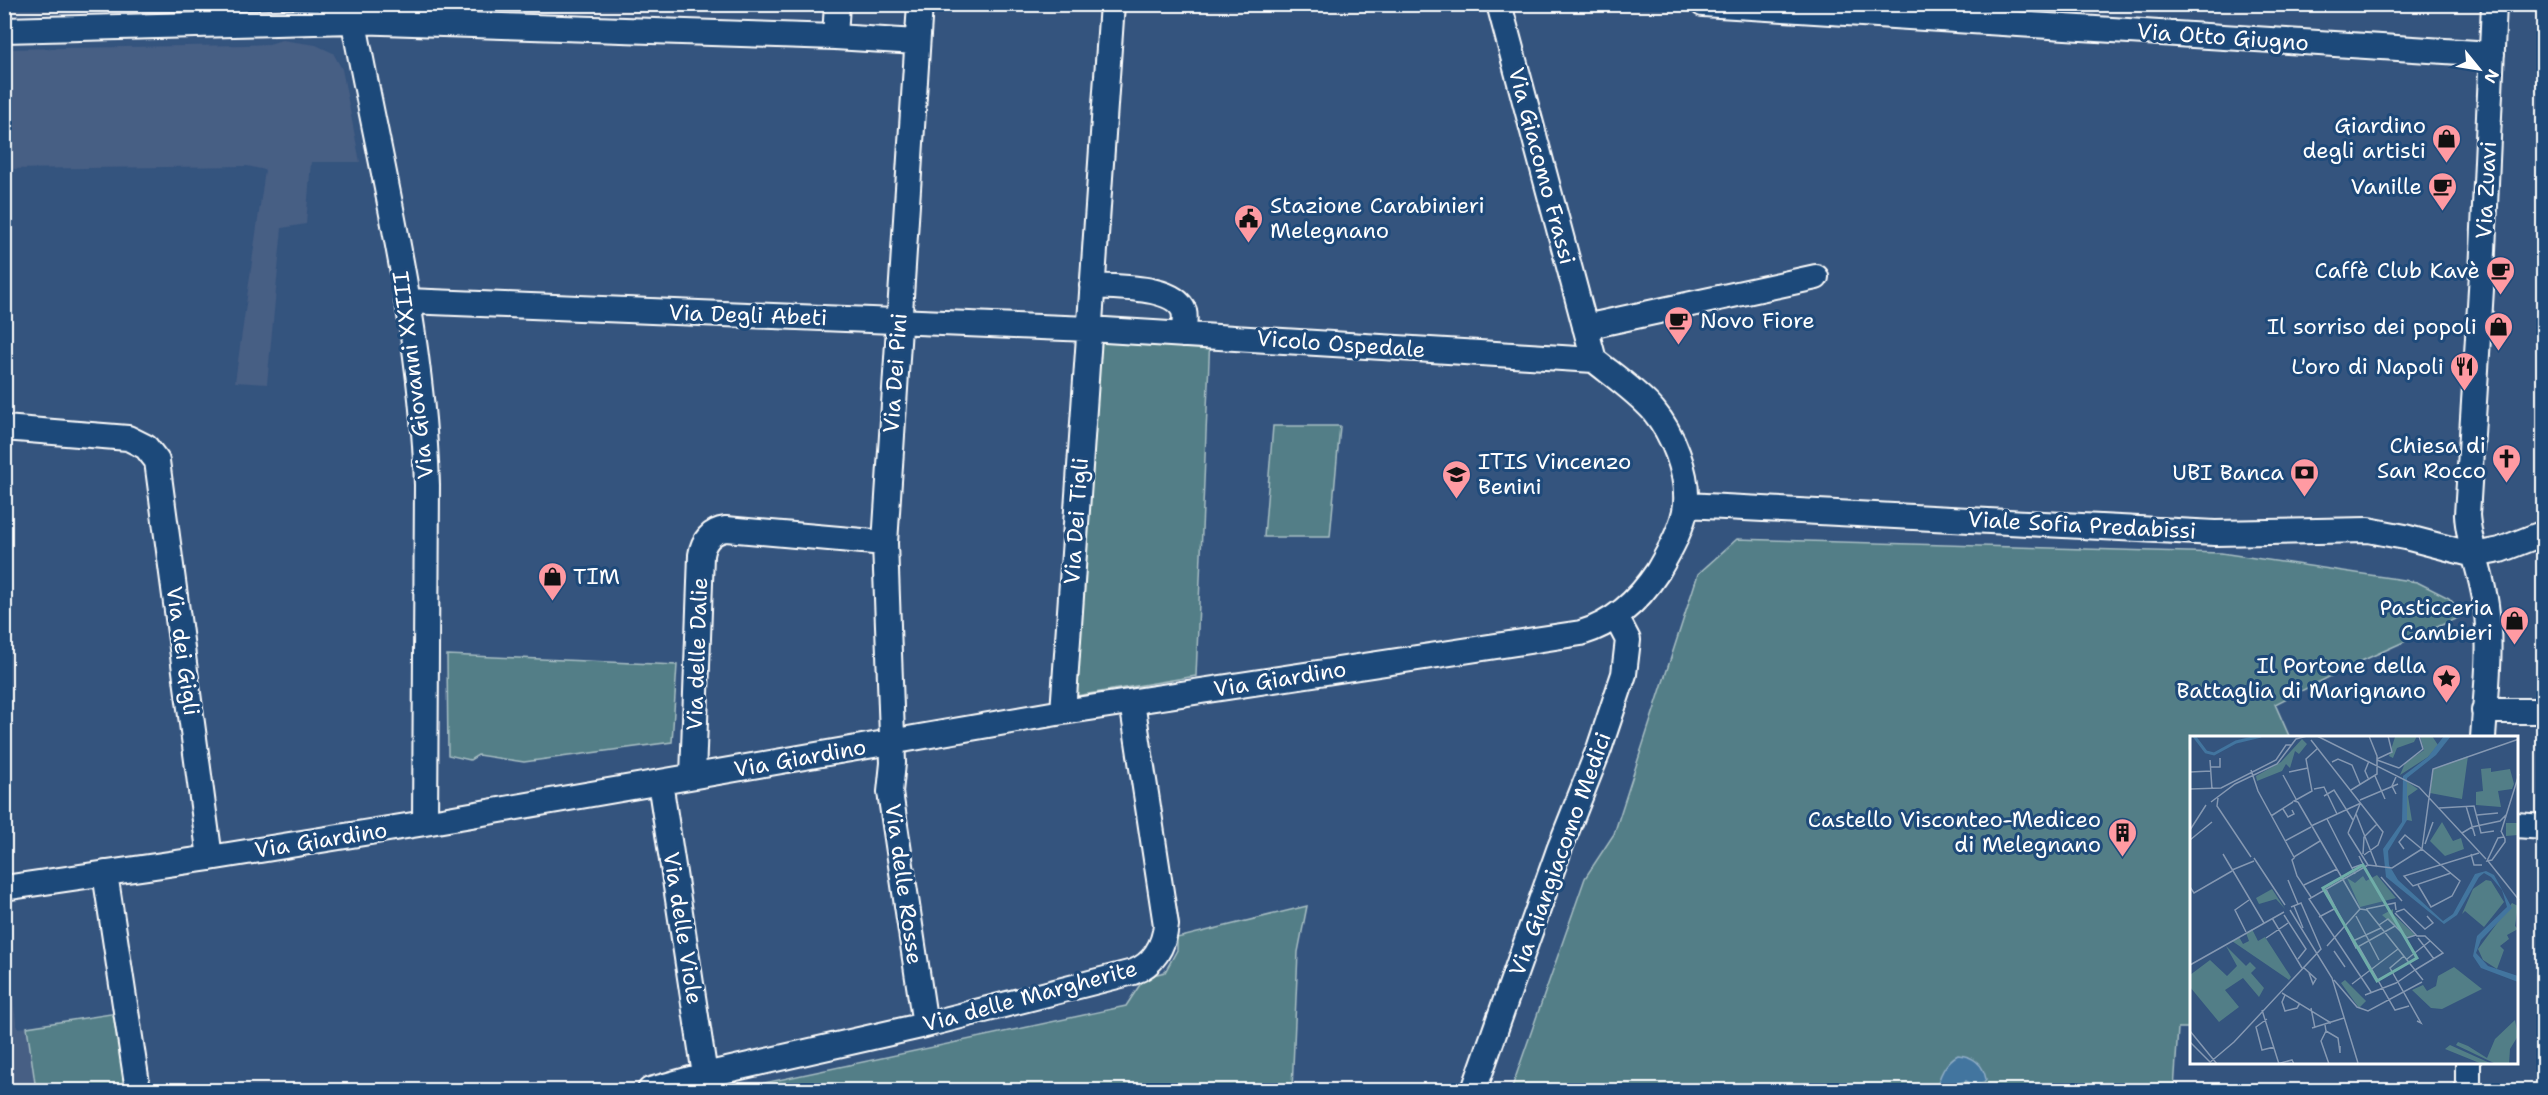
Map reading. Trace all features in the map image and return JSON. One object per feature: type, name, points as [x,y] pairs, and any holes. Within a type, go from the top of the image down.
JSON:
[{"type":"street","points":[[835,37],[837,4]]},
{"type":"street","name":"Via Dei Pini","points":[[891,743],[885,543],[920,4]]},
{"type":"street","points":[[1112,4],[1092,286],[1160,293],[1171,297],[1178,302],[1185,314],[1183,335]]},
{"type":"street","name":"Via Giacomo Frassi","points":[[1499,4],[1594,360]]},
{"type":"street","name":"Via Otto Giugno","points":[[1703,4],[1987,13],[2492,54]]},
{"type":"street","name":"Via Zuavi","points":[[2483,736],[2490,664],[2490,634],[2482,579],[2468,527],[2468,509],[2482,284],[2494,4]]},
{"type":"street","points":[[4,30],[352,13],[917,42]]},
{"type":"street","name":"Via Giovanni XXIII","points":[[352,13],[407,301],[422,409],[426,470],[425,823]]},
{"type":"street","points":[[1585,327],[1816,277]]},
{"type":"street","name":"Via Dei Tigli","points":[[1063,712],[1092,286]]},
{"type":"street","name":"Via Degli Abeti","points":[[407,301],[1089,329]]},
{"type":"street","name":"Vicolo Ospedale","points":[[1089,329],[1594,360]]},
{"type":"street","points":[[1594,360],[1637,394],[1660,418],[1675,445],[1686,505],[1672,544],[1660,567],[1638,597],[1606,623]]},
{"type":"street","name":"Via dei Gigli","points":[[4,428],[121,437],[146,447],[157,461],[210,858]]},
{"type":"street","name":"Viale Sofia Predabissi","points":[[1686,505],[2215,533],[2368,530],[2474,555]]},
{"type":"street","name":"Via delle Dalie","points":[[693,776],[701,555],[705,541],[711,535],[726,530],[885,543]]},
{"type":"street","points":[[2474,555],[2500,550],[2544,533]]},
{"type":"street","name":"Via Giardino","points":[[4,888],[425,823],[1063,712],[1581,633],[1606,623]]},
{"type":"street","name":"Via Giangiacomo Medici","points":[[1474,1090],[1559,850],[1599,749],[1624,674],[1628,640],[1606,623]]},
{"type":"street","name":"Via delle Margherite","points":[[650,1090],[705,1075],[925,1025],[1133,972],[1146,966],[1159,950],[1166,925],[1132,702]]},
{"type":"street","points":[[2484,711],[2544,711]]},
{"type":"street","name":"Via delle Rosse","points":[[891,743],[890,792],[925,1025]]},
{"type":"street","name":"Via delle Viole","points":[[660,782],[705,1075]]},
{"type":"street","points":[[2518,825],[2544,826]]},
{"type":"street","points":[[105,873],[138,1090]]},
{"type":"street","points":[[2468,1065],[2468,1090]]},
{"type":"shaded area","points":[[282,40],[316,45],[333,53],[342,69],[360,162],[311,162],[306,224],[282,228],[267,384],[235,382],[265,170],[247,166],[5,169],[4,49],[245,45],[269,44]]},
{"type":"shaded area","points":[[4,932],[17,1028],[27,1027],[36,1090],[5,1090]]},
{"type":"shaded area","points":[[1958,1055],[1969,1057],[1977,1062],[1983,1069],[1986,1079],[1984,1082],[1973,1085],[1966,1081],[1956,1084],[1951,1090],[1937,1090],[1943,1070]]},
{"type":"green space","points":[[1089,329],[1210,336],[1196,676],[1064,698]]},
{"type":"green space","points":[[1273,426],[1340,426],[1330,537],[1264,537]]},
{"type":"green space","points":[[1737,539],[2221,553],[2417,582],[2449,598],[2464,615],[2357,663],[2275,704],[2289,736],[2190,736],[2190,1028],[2178,1028],[2174,1090],[1511,1090],[1585,878],[1614,834],[1698,574]]},
{"type":"green space","points":[[447,655],[677,665],[672,742],[524,762],[478,755],[470,760],[448,755]]},
{"type":"green space","points":[[1307,906],[1298,952],[1292,1090],[732,1090],[1126,1006],[1145,977],[1165,972],[1177,950],[1177,938]]},
{"type":"green space","points":[[117,1013],[129,1090],[36,1090],[27,1027]]},
{"type":"place","name":"Giardino degli artisti","points":[[2447,164]]},
{"type":"place","name":"Vanille","points":[[2443,212]]},
{"type":"place","name":"Stazione Carabinieri Melegnano","points":[[1249,244]]},
{"type":"place","name":"Caffè Club Kavè","points":[[2501,296]]},
{"type":"place","name":"Novo Fiore","points":[[1679,346]]},
{"type":"place","name":"Il sorriso dei popoli","points":[[2498,352]]},
{"type":"place","name":"L'oro di Napoli","points":[[2465,392]]},
{"type":"place","name":"Chiesa di San Rocco","points":[[2507,484]]},
{"type":"place","name":"UBI Banca","points":[[2305,498]]},
{"type":"place","name":"ITIS Vincenzo Benini","points":[[1457,500]]},
{"type":"place","name":"TIM","points":[[552,602]]},
{"type":"place","name":"Pasticceria Cambieri","points":[[2514,646]]},
{"type":"place","name":"Il Portone della Battaglia di Marignano","points":[[2447,704]]},
{"type":"place","name":"Castello Visconteo-Mediceo di Melegnano","points":[[2122,858]]}]
